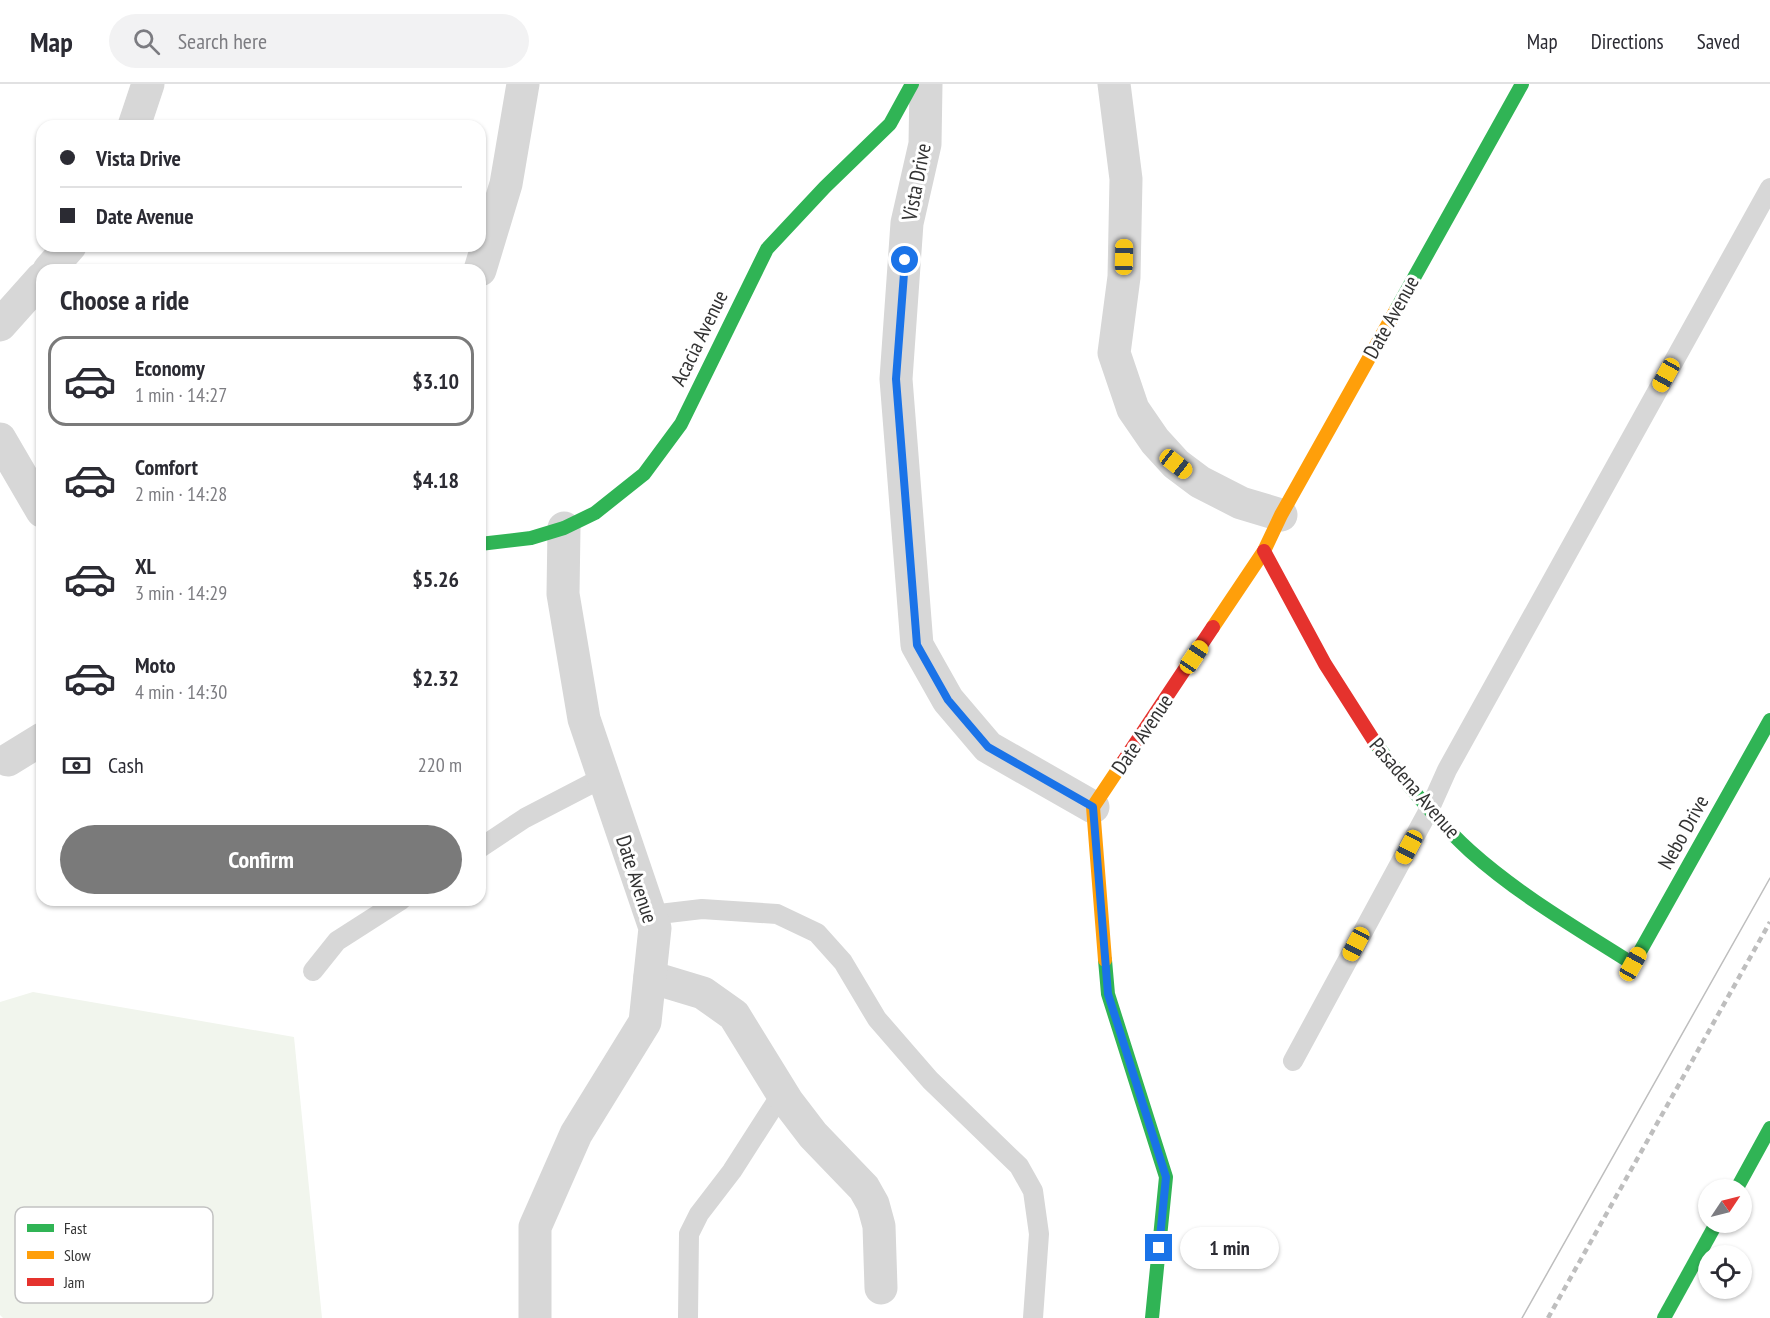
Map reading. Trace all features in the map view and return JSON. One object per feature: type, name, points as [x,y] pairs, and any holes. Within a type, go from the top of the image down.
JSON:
[{"type":"street","points":[[136,120],[148,84]]},
{"type":"street","points":[[486,250],[506,184],[523,84]]},
{"type":"street","name":"Acacia Avenue","points":[[486,543],[531,538],[564,528],[595,513],[644,474],[664,450],[681,424],[720,340],[768,249],[825,187],[890,124],[912,84]]},
{"type":"street","name":"Vista Drive","points":[[926,84],[925,144],[907,223],[896,379],[917,645],[948,700],[988,747],[1093,807]]},
{"type":"street","points":[[1114,84],[1126,179],[1124,277],[1114,353],[1133,409],[1155,441],[1176,464],[1200,482],[1241,502],[1281,515]]},
{"type":"street","name":"Date Avenue","points":[[1093,807],[1264,551],[1281,515],[1522,84]]},
{"type":"street","points":[[54,264],[65,252]]},
{"type":"street","points":[[0,326],[36,285]]},
{"type":"street","points":[[0,439],[36,501]]},
{"type":"street","name":"Date Avenue","points":[[535,1318],[535,1227],[576,1134],[645,1022],[655,928],[584,719],[563,594],[564,528]]},
{"type":"street","name":"Pasadena Avenue","points":[[1264,551],[1304,631],[1371,740],[1453,834],[1531,898],[1633,964]]},
{"type":"street","name":"Nebo Drive","points":[[1633,964],[1770,720]]},
{"type":"street","points":[[8,760],[36,743]]},
{"type":"street","points":[[1093,807],[1108,994],[1166,1177],[1152,1318]]},
{"type":"street","points":[[650,977],[703,993],[734,1015],[782,1093],[813,1135],[864,1188],[873,1204],[879,1226],[881,1288]]},
{"type":"street","points":[[1742,1179],[1770,1128]]},
{"type":"street","points":[[1664,1318],[1711,1233]]},
{"type":"lane","points":[[1293,1061],[1430,808],[1453,760],[1770,188]]},
{"type":"lane","points":[[486,844],[525,818],[604,777]]},
{"type":"lane","points":[[313,972],[337,941],[391,906]]},
{"type":"lane","points":[[651,915],[702,909],[777,914],[817,933],[843,962],[877,1019],[915,1062],[1019,1166],[1033,1191],[1039,1234],[1033,1318]]},
{"type":"lane","points":[[688,1318],[689,1234],[699,1214],[732,1171],[782,1093]]},
{"type":"shaded area","points":[[33,992],[294,1037],[322,1318],[3,1318],[0,1315],[0,1002]]},
{"type":"tram line","points":[[1522,1318],[1770,878]]},
{"type":"railway","points":[[1548,1318],[1770,922]]},
{"type":"traffic: fast","points":[[486,543],[531,538],[564,528],[595,513],[644,474],[681,424],[767,249],[825,187],[890,124],[912,84]]},
{"type":"traffic: fast","points":[[1396,310],[1522,84]]},
{"type":"traffic: fast","points":[[1376,744],[1421,800],[1470,851],[1529,897],[1633,964],[1770,720]]},
{"type":"traffic: fast","points":[[1105,960],[1108,994],[1166,1177],[1152,1318]]},
{"type":"traffic: fast","points":[[1742,1179],[1770,1128]]},
{"type":"traffic: fast","points":[[1664,1318],[1711,1233]]},
{"type":"traffic: slow","points":[[1213,627],[1264,551],[1281,515],[1396,310]]},
{"type":"traffic: slow","points":[[1105,960],[1093,807],[1123,762]]},
{"type":"traffic: jam","points":[[1264,551],[1325,664],[1376,744]]},
{"type":"traffic: jam","points":[[1123,762],[1213,627]]},
{"type":"route","points":[[905,260],[896,379],[917,645],[948,700],[988,747],[1093,807],[1108,994],[1166,1177],[1159,1248]]}]
